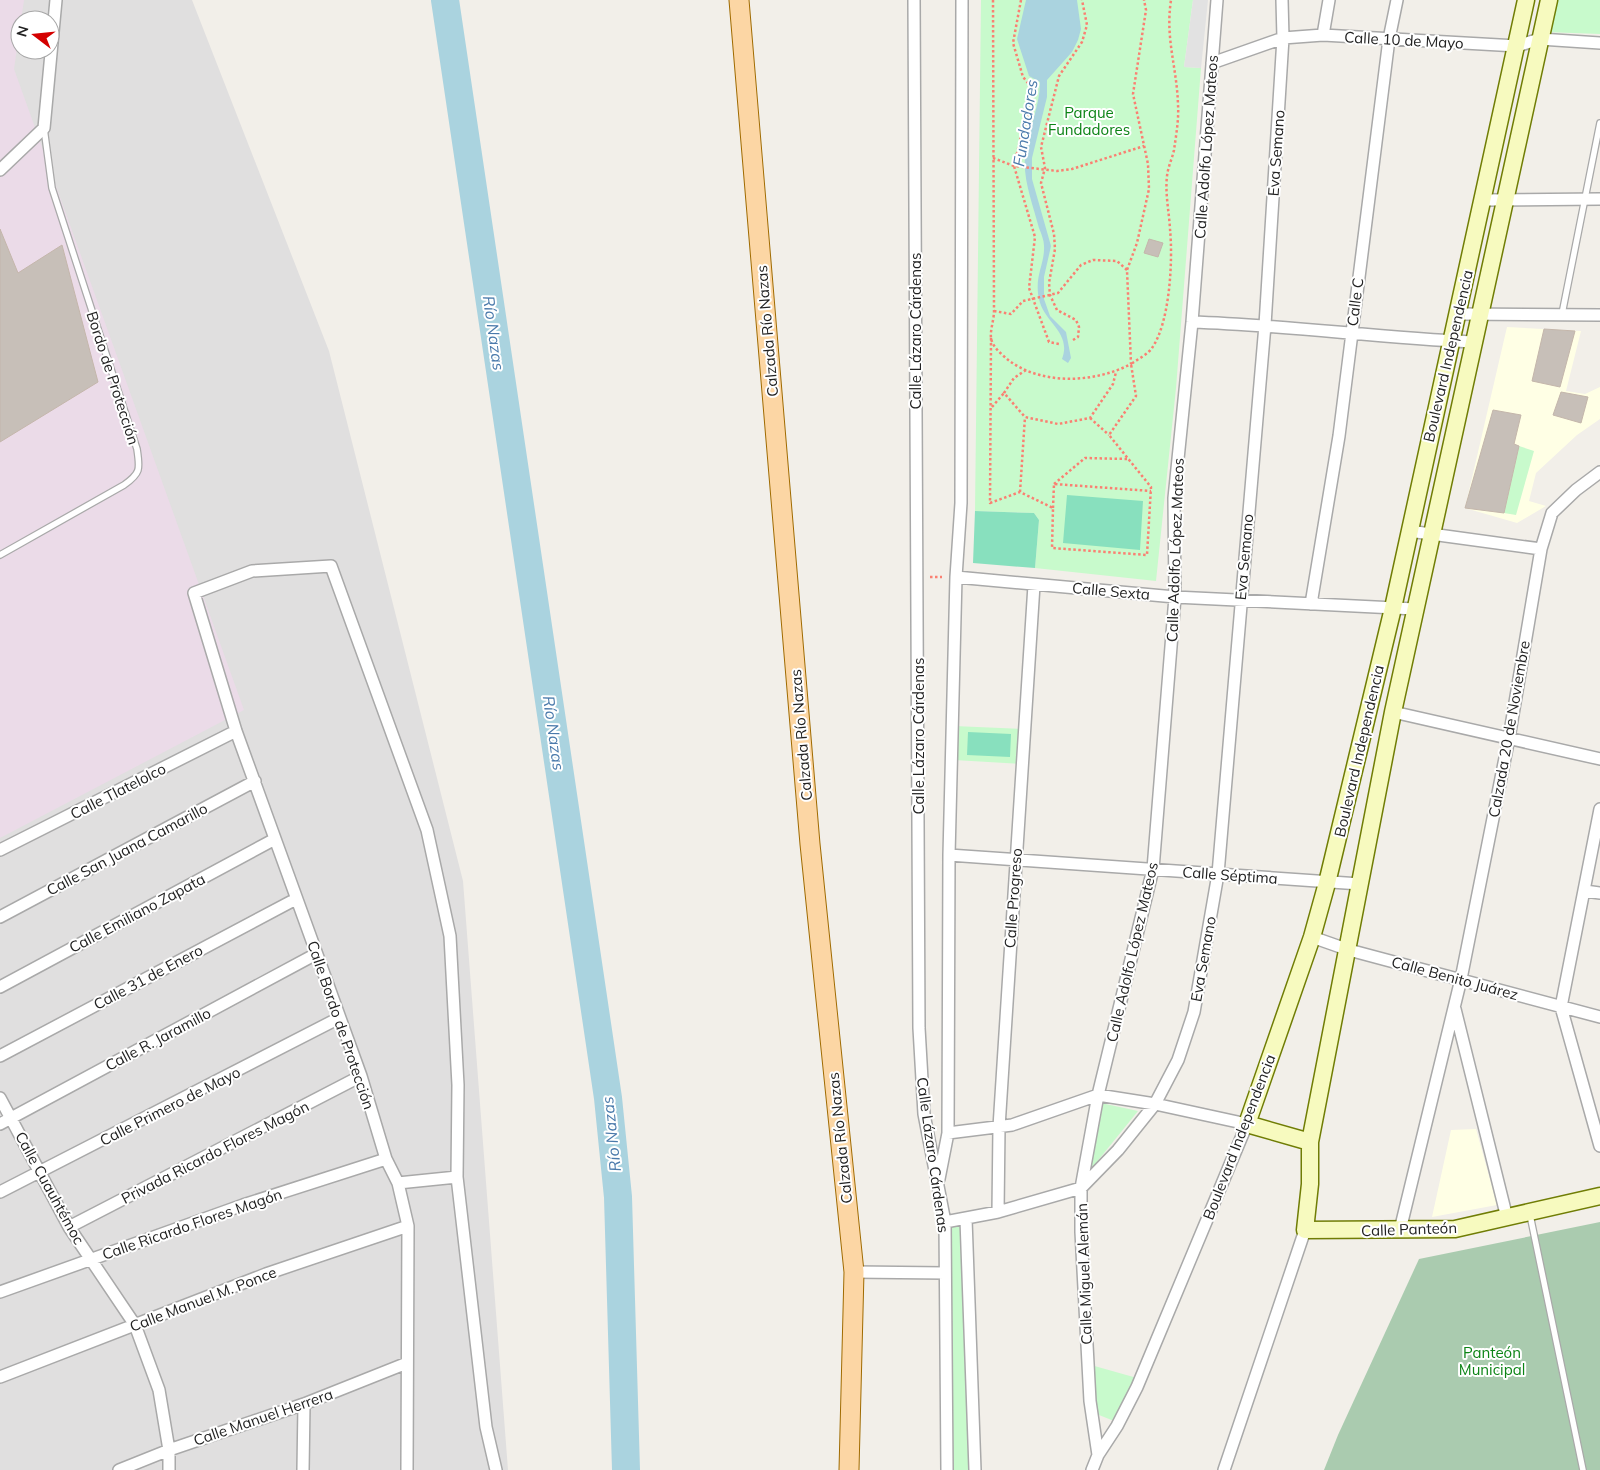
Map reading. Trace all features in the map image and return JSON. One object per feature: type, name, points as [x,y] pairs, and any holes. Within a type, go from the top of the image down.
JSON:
[{"type":"main road","name":"Calzada Río Nazas","points":[[739,0],[810,844],[854,1272],[849,1470]]},
{"type":"street","points":[[0,170],[44,128],[56,0]]},
{"type":"street","name":"Calle Lázaro Cárdenas","points":[[914,0],[920,1028],[924,1114],[945,1222],[947,1470]]},
{"type":"street","points":[[938,1181],[948,1133],[950,855],[956,577],[961,503],[962,0]]},
{"type":"street","name":"Calle Adolfo López Mateos","points":[[1098,1095],[1153,869],[1175,597],[1174,498],[1192,322],[1217,0]]},
{"type":"street","name":"Eva Semano","points":[[1081,1188],[1118,1150],[1155,1104],[1178,1060],[1194,1012],[1218,874],[1265,325],[1283,38],[1282,0]]},
{"type":"street","points":[[1323,35],[1329,0]]},
{"type":"street","name":"Calle C","points":[[1312,604],[1339,436],[1350,334],[1389,39],[1397,0]]},
{"type":"street","name":"Boulevard Independencia","points":[[1092,1470],[1098,1454],[1117,1426],[1137,1387],[1247,1124],[1312,937],[1327,883],[1393,608],[1526,0]]},
{"type":"street","name":"Boulevard Independencia","points":[[1224,1470],[1304,1230],[1310,1184],[1310,1142],[1349,950],[1393,712],[1472,342],[1549,0]]},
{"type":"street","name":"Calle 10 de Mayo","points":[[1212,63],[1283,38],[1323,35],[1517,46],[1540,39],[1600,43]]},
{"type":"street","points":[[1483,200],[1600,199]]},
{"type":"street","points":[[1458,314],[1600,315]]},
{"type":"street","points":[[1192,322],[1265,325],[1350,334],[1472,342]]},
{"type":"street","name":"Calzada 20 de Noviembre","points":[[1400,1230],[1461,979],[1509,738],[1541,549],[1548,522],[1552,513],[1598,478]]},
{"type":"street","points":[[1409,531],[1541,549]]},
{"type":"street","name":"Calle Bordo de Protección","points":[[407,1470],[408,1226],[398,1182],[386,1159],[360,1076],[236,731],[194,593],[252,571],[331,566],[427,830],[450,936],[458,1086],[457,1177]]},
{"type":"street","name":"Calle Sexta","points":[[956,577],[1175,597],[1415,609]]},
{"type":"street","name":"Calle Progreso","points":[[998,1212],[999,1127],[1034,585]]},
{"type":"street","points":[[1393,712],[1600,759]]},
{"type":"street","name":"Calle Tlatelolco","points":[[0,850],[236,731]]},
{"type":"street","name":"Calle San Juana Camarillo","points":[[0,917],[255,781]]},
{"type":"street","points":[[1600,809],[1561,1007],[1600,1146]]},
{"type":"street","name":"Calle Emiliano Zapata","points":[[0,987],[275,839]]},
{"type":"street","name":"Calle Séptima","points":[[950,855],[1360,884]]},
{"type":"street","points":[[1584,891],[1600,893]]},
{"type":"street","name":"Calle 31 de Enero","points":[[0,1056],[296,899]]},
{"type":"street","name":"Calle Benito Juárez","points":[[1312,937],[1349,950],[1600,1017]]},
{"type":"street","name":"Calle R. Jaramillo","points":[[0,1124],[316,954]]},
{"type":"street","name":"Calzada 20 de Noviembre","points":[[1454,1007],[1507,1218]]},
{"type":"street","name":"Calle Primero de Mayo","points":[[0,1192],[339,1018]]},
{"type":"street","name":"Privada Ricardo Flores Magón","points":[[69,1227],[360,1076]]},
{"type":"street","points":[[948,1133],[999,1127],[1034,1119],[1098,1095],[1155,1104],[1247,1124],[1310,1142]]},
{"type":"street","name":"Calle Miguel Alemán","points":[[1098,1095],[1081,1188],[1081,1232],[1090,1401],[1098,1454]]},
{"type":"street","name":"Calle Cuauhtémoc","points":[[0,1098],[69,1227],[135,1325],[159,1390],[169,1450],[169,1470]]},
{"type":"street","name":"Calle Ricardo Flores Magón","points":[[0,1292],[244,1205],[386,1159]]},
{"type":"street","points":[[398,1182],[457,1177],[486,1426],[496,1470]]},
{"type":"street","points":[[945,1222],[998,1212],[1081,1188]]},
{"type":"street","name":"Calle Panteón","points":[[1304,1230],[1455,1229],[1600,1196]]},
{"type":"street","points":[[966,1219],[975,1470]]},
{"type":"street","name":"Calle Manuel M. Ponce","points":[[0,1377],[266,1274],[408,1226]]},
{"type":"street","points":[[854,1272],[945,1273]]},
{"type":"street","name":"Calle Manuel Herrera","points":[[119,1470],[169,1450],[304,1404],[408,1363]]},
{"type":"street","points":[[302,1470],[304,1404]]},
{"type":"lane","points":[[1562,314],[1600,123]]},
{"type":"lane","name":"Bordo de Protección","points":[[0,555],[124,485],[136,477],[139,470],[137,449],[52,188],[44,128]]},
{"type":"lane","points":[[1530,1212],[1583,1470]]},
{"type":"path","points":[[993,0],[994,311],[991,338],[990,504],[1020,492],[1053,508]]},
{"type":"path","points":[[1022,0],[1012,43],[1023,77],[1033,89],[1030,112],[1022,132],[1014,166],[1035,237],[1034,254],[1029,273],[1029,288],[1048,342],[1059,344]]},
{"type":"path","points":[[1073,340],[1078,337],[1080,327],[1076,320],[1057,310],[1048,296],[1055,249],[1054,234],[1041,183],[1045,168],[1041,147],[1059,76],[1082,42],[1087,25],[1082,0]]},
{"type":"path","points":[[1109,434],[1136,396],[1131,364],[1127,270],[1137,243],[1149,188],[1148,164],[1133,94],[1146,10],[1144,0]]},
{"type":"path","points":[[991,338],[999,352],[1016,366],[1052,378],[1088,378],[1116,372],[1131,364],[1151,349],[1160,333],[1166,302],[1170,231],[1166,197],[1167,176],[1174,151],[1178,108],[1177,84],[1169,46],[1168,19],[1171,0]]},
{"type":"path","points":[[993,158],[1014,166],[1045,168],[1056,172],[1072,169],[1144,146]]},
{"type":"path","points":[[994,311],[1011,314],[1023,301],[1058,293],[1081,265],[1092,260],[1117,260],[1127,270]]},
{"type":"path","points":[[991,408],[1014,378],[1027,370]]},
{"type":"path","points":[[1004,393],[1025,417],[1058,424],[1090,418],[1113,384],[1116,372]]},
{"type":"path","points":[[1020,492],[1025,417]]},
{"type":"path","points":[[1090,418],[1109,434],[1151,487],[1147,555],[1052,548],[1054,484],[1085,458],[1128,459]]},
{"type":"path","points":[[1054,484],[1151,491]]},
{"type":"path","points":[[916,576],[956,577]]},
{"type":"shaded area","points":[[0,0],[192,0],[329,351],[463,881],[508,1470],[0,1470]]},
{"type":"shaded area","points":[[0,0],[24,0],[23,10],[10,10],[10,60],[15,60],[14,69],[244,710],[0,838]]},
{"type":"shaded area","points":[[1193,0],[1208,0],[1201,68],[1184,67]]},
{"type":"shaded area","points":[[1507,327],[1581,331],[1566,391],[1585,394],[1600,387],[1600,419],[1577,435],[1536,473],[1529,501],[1546,506],[1517,523],[1465,508]]},
{"type":"shaded area","points":[[1476,1129],[1497,1205],[1432,1217],[1451,1130]]},
{"type":"green space","name":"Parque Fundadores","points":[[981,0],[1193,0],[1184,67],[1201,68],[1176,388],[1156,581],[1035,568],[1039,520],[1034,513],[975,511]]},
{"type":"green space","points":[[1552,0],[1600,0],[1600,34],[1545,32]]},
{"type":"green space","points":[[1519,446],[1534,451],[1516,515],[1504,513]]},
{"type":"green space","points":[[1067,495],[1143,501],[1140,550],[1063,543]]},
{"type":"green space","points":[[975,511],[1034,513],[1039,520],[1035,568],[973,563]]},
{"type":"green space","points":[[954,726],[1022,729],[1021,764],[954,760]]},
{"type":"green space","points":[[968,732],[1011,734],[1010,757],[967,755]]},
{"type":"green space","points":[[1101,1103],[1138,1111],[1087,1174]]},
{"type":"green space","name":"Panteón Municipal","points":[[1600,1222],[1600,1470],[1324,1470],[1338,1435],[1419,1259]]},
{"type":"green space","points":[[964,1225],[974,1470],[949,1470],[946,1228]]},
{"type":"green space","points":[[1091,1365],[1137,1378],[1114,1421],[1094,1413]]},
{"type":"water","points":[[1026,0],[1077,0],[1081,29],[1072,52],[1047,80],[1047,97],[1032,158],[1032,179],[1051,246],[1044,277],[1044,299],[1050,316],[1066,332],[1071,358],[1068,363],[1062,359],[1063,342],[1060,334],[1042,307],[1038,291],[1044,244],[1029,192],[1025,157],[1038,101],[1040,82],[1029,76],[1017,39]]},
{"type":"building","points":[[0,229],[18,273],[62,245],[98,382],[0,442]]},
{"type":"building","points":[[1149,239],[1163,243],[1158,257],[1144,253]]},
{"type":"building","points":[[1544,329],[1575,331],[1560,387],[1532,381]]},
{"type":"building","points":[[1561,392],[1588,397],[1581,423],[1553,415]]},
{"type":"building","points":[[1493,410],[1521,415],[1514,444],[1519,446],[1504,513],[1465,508]]},
{"type":"waterway","name":"Río Nazas","points":[[445,0],[608,1098],[618,1197],[626,1470]]},
{"type":"water label","name":"Fundadores","points":[[1025,123]]}]
